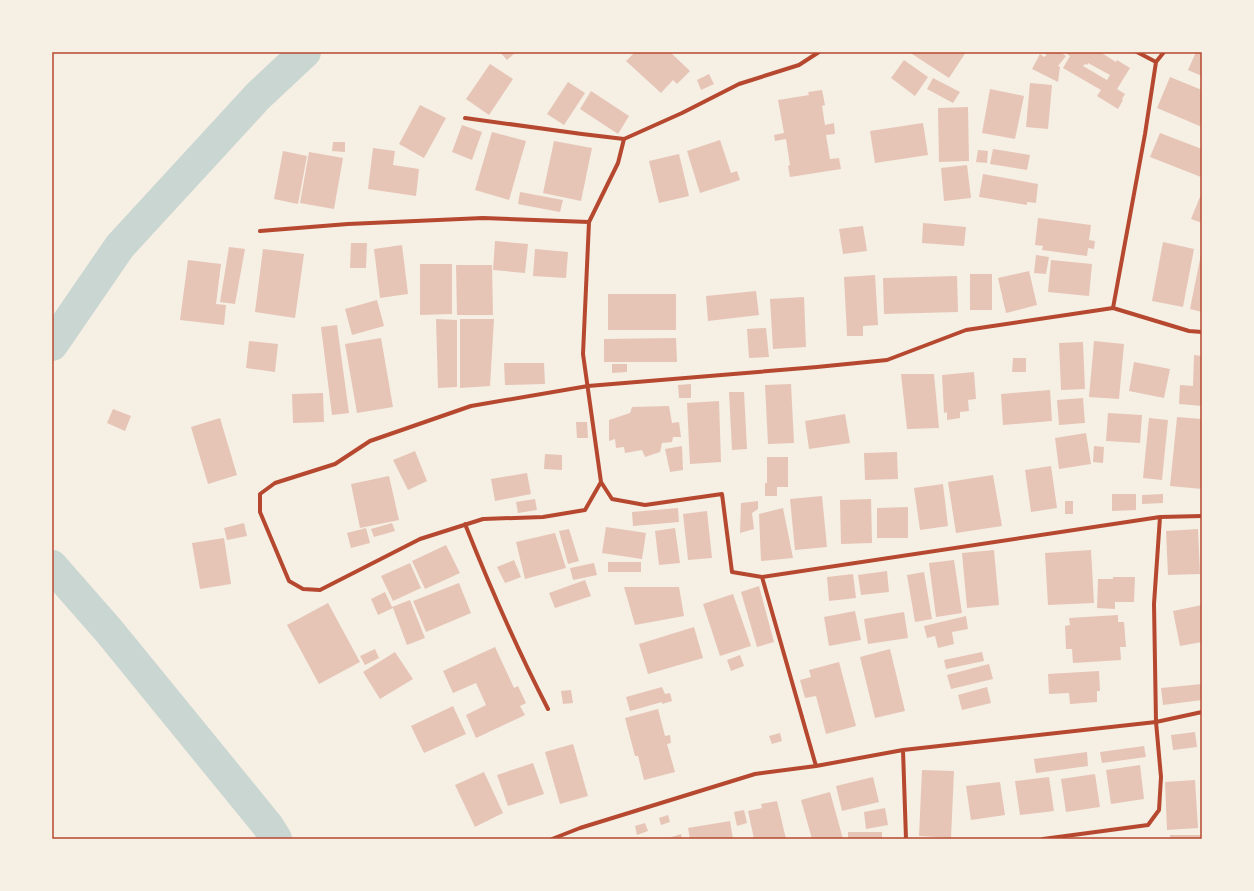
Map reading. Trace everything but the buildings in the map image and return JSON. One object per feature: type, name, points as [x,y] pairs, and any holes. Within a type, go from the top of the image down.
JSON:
[{"type":"street","points":[[465,118],[624,139],[682,113],[739,84],[799,65],[819,52]]},
{"type":"street","points":[[1137,52],[1156,62]]},
{"type":"street","points":[[1113,308],[1145,134],[1156,62],[1164,52]]},
{"type":"street","points":[[624,139],[618,163],[589,222],[583,354],[601,482],[612,499],[645,505],[722,494],[732,572],[762,577],[1160,517],[1202,516]]},
{"type":"street","points":[[260,231],[348,224],[483,218],[589,222]]},
{"type":"street","points":[[601,482],[585,510],[543,517],[483,519],[464,524],[420,539],[320,590],[303,589],[289,581],[260,512],[260,494],[275,483],[335,464],[370,441],[472,406],[588,386],[887,360],[966,330],[1113,308],[1189,331],[1202,332]]},
{"type":"street","points":[[1043,839],[1148,826],[1159,810],[1161,777],[1156,722],[1154,604],[1160,517]]},
{"type":"street","points":[[464,524],[494,596],[548,709]]},
{"type":"street","points":[[762,577],[816,766]]},
{"type":"street","points":[[552,839],[580,828],[754,774],[816,766],[902,750],[1156,722],[1202,712]]},
{"type":"street","points":[[902,750],[906,839]]},
{"type":"waterway","points":[[52,345],[120,246],[258,96],[305,52]]},
{"type":"waterway","points":[[52,566],[109,631],[268,826],[276,839]]}]
